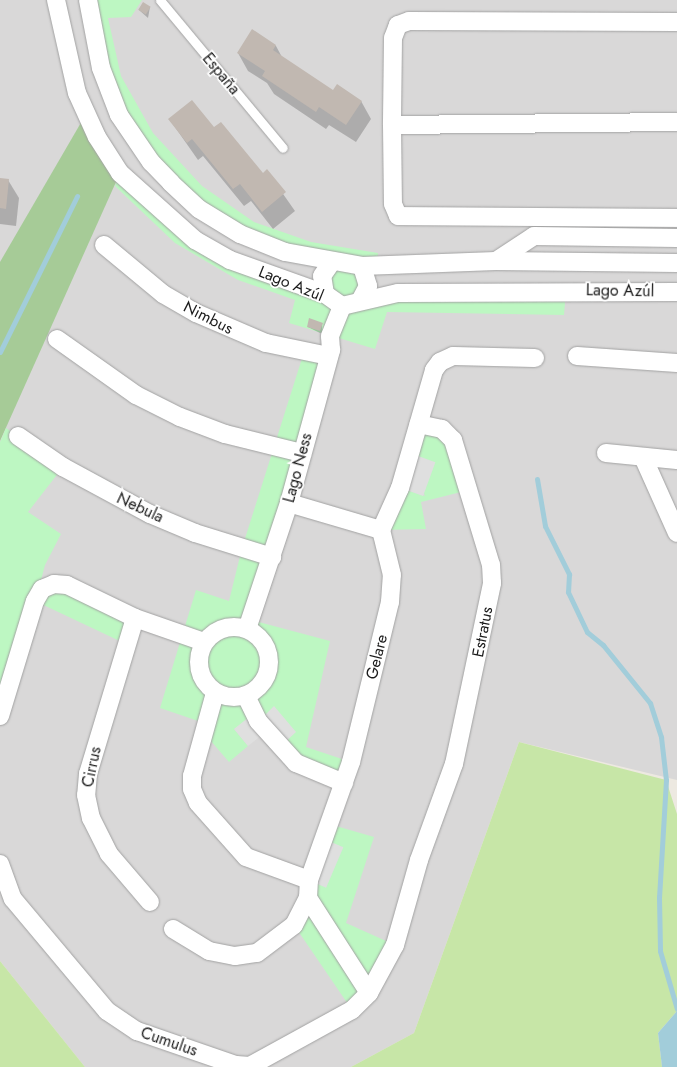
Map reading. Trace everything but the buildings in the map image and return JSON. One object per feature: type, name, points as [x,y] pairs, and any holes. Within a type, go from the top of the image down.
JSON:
[{"type":"street","name":"Lago Azúl","points":[[56,0],[77,93],[97,137],[124,179],[195,240],[230,260],[325,294],[340,313],[360,301],[398,293],[677,292]]},
{"type":"street","name":"Lago Azúl","points":[[88,0],[101,68],[119,115],[151,162],[199,209],[240,234],[285,252],[331,263],[362,266],[496,261],[677,263]]},
{"type":"street","points":[[677,22],[409,20],[398,25],[393,38],[392,125],[393,204],[398,216],[677,218]]},
{"type":"street","points":[[392,125],[677,122]]},
{"type":"street","points":[[638,218],[639,237]]},
{"type":"street","points":[[496,261],[534,236],[677,238]]},
{"type":"street","name":"Nimbus","points":[[104,245],[163,294],[196,314],[266,343],[330,353]]},
{"type":"street","points":[[325,294],[322,276],[331,263]]},
{"type":"street","points":[[360,301],[368,286],[362,266]]},
{"type":"street","name":"Lago Ness","points":[[247,629],[289,503],[340,313]]},
{"type":"street","points":[[57,339],[136,395],[180,417],[225,434],[302,453]]},
{"type":"street","points":[[289,503],[381,530],[400,488],[419,424],[440,362],[453,356],[535,358]]},
{"type":"street","points":[[577,356],[677,363]]},
{"type":"street","name":"Estratus","points":[[418,860],[463,733],[492,583],[491,565],[453,440],[442,429],[419,424]]},
{"type":"street","name":"Nebula","points":[[18,436],[69,471],[150,514],[195,533],[272,557]]},
{"type":"street","points":[[606,453],[677,460]]},
{"type":"street","points":[[643,457],[677,533]]},
{"type":"street","name":"Gelare","points":[[309,880],[344,783],[390,602],[392,575],[381,530]]},
{"type":"street","points":[[0,716],[42,590],[54,584],[67,585],[135,618],[204,642]]},
{"type":"street","name":"Cirrus","points":[[135,618],[88,774],[86,795],[91,818],[108,854],[150,902]]},
{"type":"street","points":[[231,626],[247,629],[259,637],[269,652],[270,670],[262,686],[246,696],[231,698],[215,693],[201,678],[198,660],[204,642],[216,631],[231,626]]},
{"type":"street","points":[[174,929],[209,951],[235,956],[257,953],[294,925],[308,898],[309,880],[246,857],[198,803],[192,789],[192,776],[215,693]]},
{"type":"street","points":[[246,696],[258,721],[296,763],[344,783]]},
{"type":"street","name":"Cumulus","points":[[0,864],[13,899],[122,1024],[236,1065],[250,1066],[352,1010],[369,993],[395,945],[418,860]]},
{"type":"street","points":[[308,898],[369,993]]},
{"type":"lane","name":"España","points":[[159,0],[283,148]]},
{"type":"shaded area","points":[[0,0],[677,0],[677,780],[519,742],[414,1033],[351,1067],[85,1067],[0,961]]},
{"type":"shaded area","points":[[410,453],[435,462],[423,496],[398,487]]},
{"type":"shaded area","points":[[274,706],[296,732],[281,746],[267,731],[248,746],[234,729],[254,713],[259,721]]},
{"type":"shaded area","points":[[324,839],[343,847],[326,888],[307,880]]},
{"type":"green space","points":[[92,0],[142,0],[131,17],[108,18],[121,76],[153,133],[202,186],[254,222],[311,242],[378,253],[377,264],[286,248],[206,209],[161,164],[129,117],[106,69]]},
{"type":"green space","points":[[86,114],[120,173],[0,441],[0,262]]},
{"type":"green space","points":[[120,173],[195,240],[324,294],[326,270],[362,266],[364,296],[566,290],[564,315],[387,312],[375,349],[289,323],[295,300],[238,280],[175,243],[115,186]]},
{"type":"green space","points":[[304,352],[329,356],[251,620],[330,641],[306,747],[351,762],[344,783],[313,772],[258,721],[234,729],[248,746],[229,762],[204,733],[207,724],[160,708],[196,590],[229,601],[242,548]]},
{"type":"green space","points":[[419,424],[442,429],[469,490],[421,502],[426,529],[381,530],[400,488],[425,496],[410,453]]},
{"type":"green space","points":[[6,428],[63,467],[28,512],[61,534],[45,565],[36,599],[54,584],[135,618],[126,644],[35,601],[0,716],[0,442]]},
{"type":"green space","points":[[519,742],[666,780],[677,814],[677,1011],[658,1033],[662,1067],[351,1067],[414,1033]]},
{"type":"green space","points":[[329,824],[374,837],[346,923],[395,945],[352,1010],[294,925]]},
{"type":"green space","points":[[0,961],[85,1067],[0,1067]]},
{"type":"water","points":[[677,1011],[677,1067],[662,1067],[658,1033]]},
{"type":"waterway","points":[[0,352],[77,196]]},
{"type":"waterway","points":[[537,479],[545,526],[569,574],[568,592],[587,632],[603,645],[650,703],[661,737],[666,780],[659,897],[660,951],[677,1009]]}]
